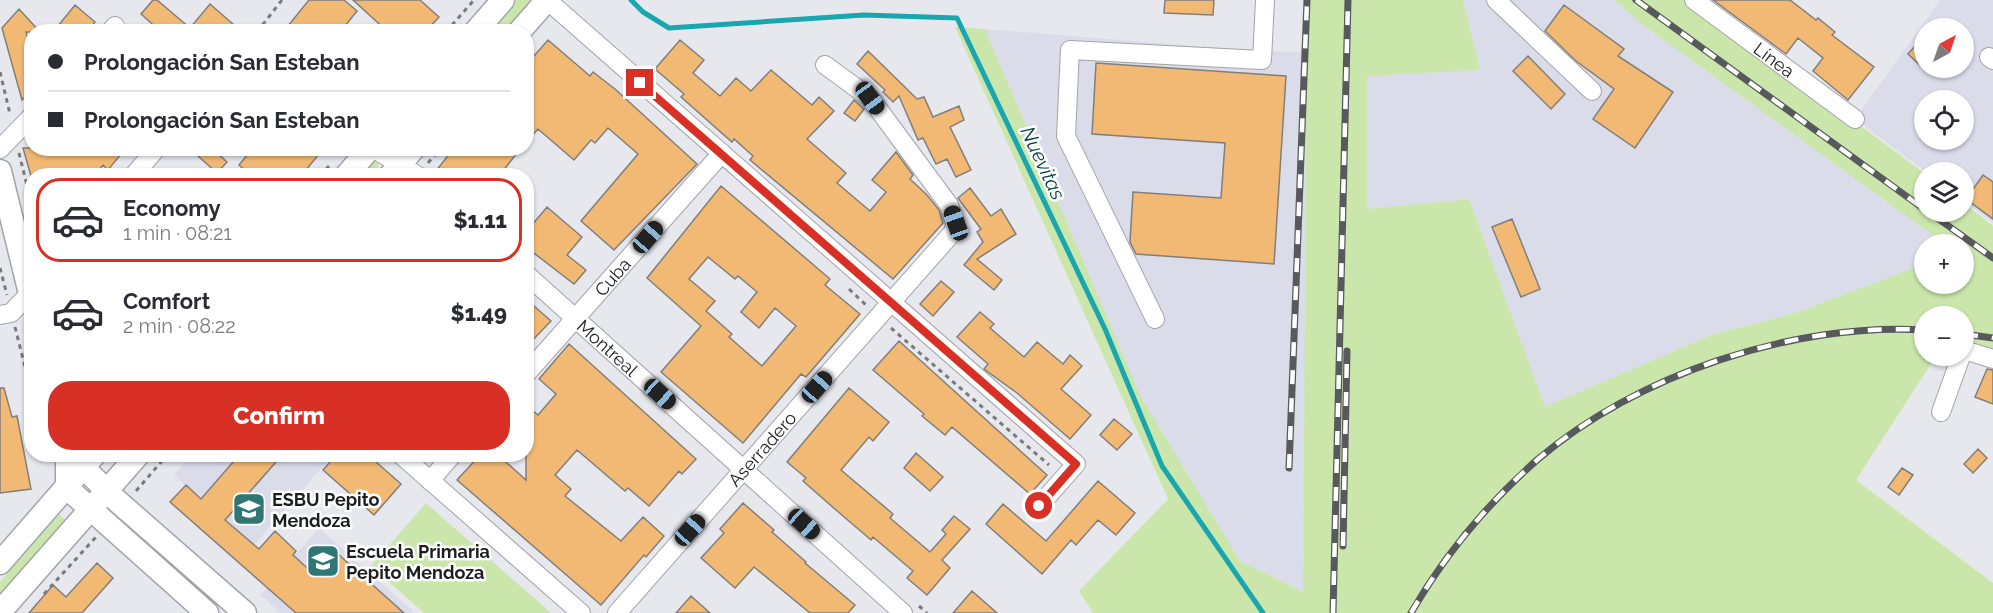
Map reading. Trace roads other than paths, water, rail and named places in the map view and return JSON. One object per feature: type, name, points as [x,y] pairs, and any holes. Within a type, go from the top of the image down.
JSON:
[{"type":"main road","points":[[480,24],[488,0]]},
{"type":"main road","points":[[482,24],[503,0]]},
{"type":"main road","points":[[526,24],[547,0]]},
{"type":"main road","points":[[353,168],[365,156]]},
{"type":"main road","points":[[0,171],[24,268]]},
{"type":"main road","points":[[0,563],[67,488],[79,462]]},
{"type":"main road","points":[[84,462],[107,491],[245,613]]},
{"type":"main road","points":[[0,612],[132,462]]},
{"type":"main road","points":[[67,488],[207,613]]},
{"type":"street","points":[[547,0],[722,153],[887,316],[1076,464],[1039,506]]},
{"type":"street","points":[[1155,319],[1066,136],[1070,50],[1262,60],[1265,0]]},
{"type":"street","points":[[1496,0],[1592,91]]},
{"type":"street","name":"Línea","points":[[1694,0],[1856,119]]},
{"type":"street","name":"Aserradero","points":[[617,613],[744,470],[887,316],[954,231],[956,223],[949,205],[870,98],[825,65]]},
{"type":"street","points":[[0,149],[24,124]]},
{"type":"street","name":"Cuba","points":[[534,365],[722,153]]},
{"type":"street","points":[[140,168],[150,156]]},
{"type":"street","points":[[387,156],[406,166]]},
{"type":"street","name":"Montreal","points":[[534,281],[903,613]]},
{"type":"street","points":[[6,314],[24,301]]},
{"type":"street","points":[[1974,353],[1993,359]]},
{"type":"street","points":[[1941,412],[1957,366]]},
{"type":"street","points":[[409,462],[582,613]]},
{"type":"street","points":[[430,481],[446,462]]},
{"type":"waterway","name":"Nuevitas","points":[[631,0],[643,12],[669,28],[864,15],[957,18],[1105,329],[1162,466],[1263,613]]},
{"type":"railway","points":[[1289,468],[1307,0]]},
{"type":"railway","points":[[1333,613],[1348,0]]},
{"type":"railway","points":[[1636,0],[1914,202]]},
{"type":"railway","points":[[1943,222],[1993,258]]},
{"type":"railway","points":[[1411,613],[1452,551],[1501,494],[1537,460],[1577,430],[1621,403],[1669,379],[1719,360],[1771,345],[1823,335],[1874,330],[1914,330]]},
{"type":"railway","points":[[1974,335],[1993,338]]},
{"type":"railway","points":[[1343,546],[1347,351]]},
{"type":"place","name":"ESBU Pepito Mendoza","points":[[249,509]]},
{"type":"place","name":"Escuela Primaria Pepito Mendoza","points":[[323,561]]}]
